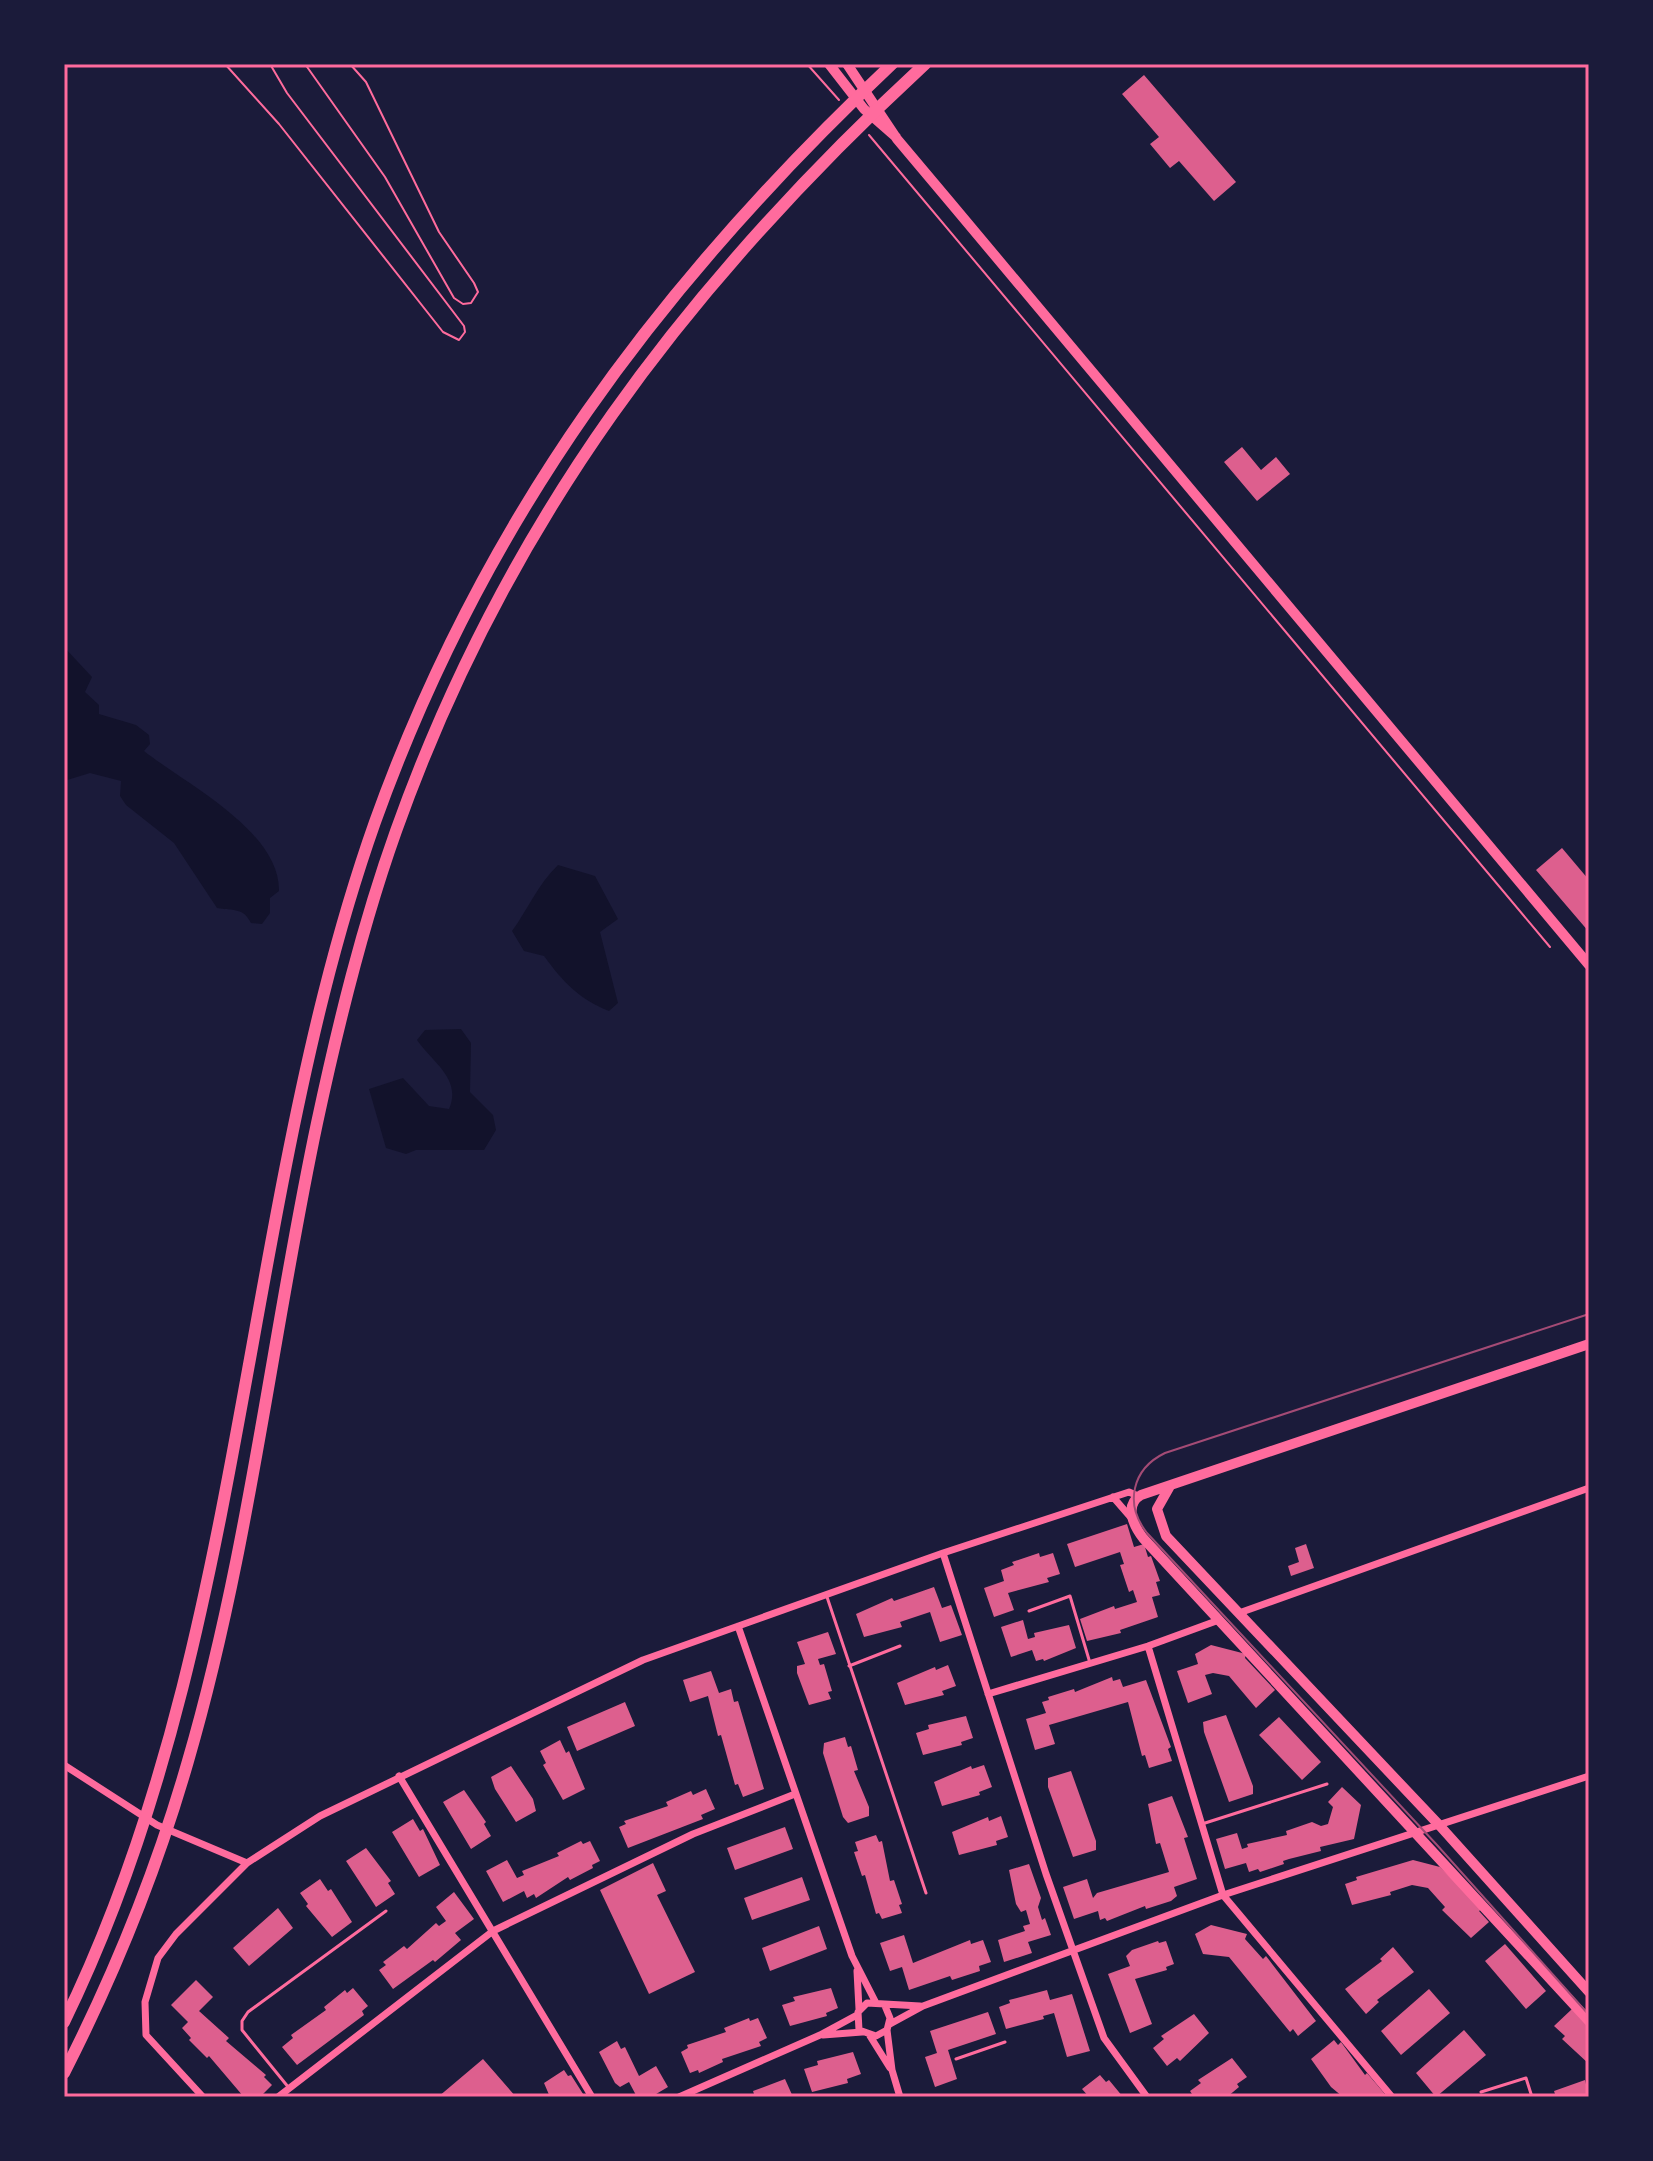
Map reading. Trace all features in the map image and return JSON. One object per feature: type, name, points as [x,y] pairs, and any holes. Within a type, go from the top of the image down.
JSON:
[{"type":"highway","points":[[64,2022],[118,1898],[167,1751],[223,1513],[296,1116],[314,1035],[346,912],[390,782],[444,654],[502,544],[562,446],[640,335],[741,214],[892,64]]},
{"type":"highway","points":[[64,2073],[138,1908],[189,1756],[237,1555],[336,1040],[366,923],[411,791],[464,666],[520,557],[588,446],[656,351],[758,230],[840,144],[923,66]]},
{"type":"main road","points":[[829,64],[864,109],[897,139]]},
{"type":"main road","points":[[847,64],[897,139],[1589,965]]},
{"type":"main road","points":[[1589,1344],[1138,1496],[1131,1506],[1133,1520],[1143,1538],[1589,2021]]},
{"type":"main road","points":[[1173,1484],[1158,1505],[1162,1531],[1440,1826],[1589,1992]]},
{"type":"street","points":[[1239,1613],[1589,1488]]},
{"type":"street","points":[[203,2097],[146,2035],[143,2013],[158,1958],[199,1908],[247,1863],[320,1816],[643,1660],[943,1553],[1113,1497],[1121,1501],[1138,1496]]},
{"type":"street","points":[[1113,1497],[1133,1520]]},
{"type":"street","points":[[943,1553],[1104,2038],[1147,2097]]},
{"type":"street","points":[[988,1694],[1148,1646],[1219,1620]]},
{"type":"street","points":[[738,1626],[857,1968],[876,2003]]},
{"type":"street","points":[[1148,1646],[1223,1895],[1392,2097]]},
{"type":"street","points":[[64,1765],[157,1825],[247,1863]]},
{"type":"street","points":[[399,1776],[592,2097]]},
{"type":"street","points":[[870,2036],[923,2006],[1223,1895],[1589,1776]]},
{"type":"street","points":[[278,2097],[493,1931],[693,1834],[795,1794]]},
{"type":"street","points":[[857,1968],[857,2024],[862,2032]]},
{"type":"street","points":[[679,2097],[820,2035],[867,2003],[923,2006]]},
{"type":"street","points":[[885,2006],[892,2070],[900,2097]]},
{"type":"street","points":[[820,2035],[862,2032],[870,2036],[892,2070]]},
{"type":"lane","points":[[825,1594],[926,1893]]},
{"type":"lane","points":[[1029,1611],[1070,1596],[1090,1663]]},
{"type":"lane","points":[[849,1666],[900,1646]]},
{"type":"lane","points":[[1202,1824],[1327,1784]]},
{"type":"lane","points":[[289,2088],[242,2030],[242,2021],[248,2012],[386,1911]]},
{"type":"lane","points":[[956,2059],[1005,2042]]},
{"type":"lane","points":[[1481,2092],[1526,2078],[1532,2097]]},
{"type":"path","points":[[225,64],[279,124],[443,332],[459,340],[465,332],[464,326],[287,93],[270,64]]},
{"type":"path","points":[[305,64],[385,177],[454,298],[463,304],[471,303],[478,292],[474,283],[439,232],[366,82],[350,64]]},
{"type":"path","points":[[807,64],[843,106]]},
{"type":"path","points":[[862,126],[1550,947]]},
{"type":"shaded area","points":[[64,647],[92,677],[85,692],[99,705],[99,714],[136,725],[149,735],[150,744],[144,751],[228,811],[264,848],[275,869],[279,891],[270,898],[270,913],[262,924],[251,923],[241,912],[217,908],[174,843],[126,805],[120,796],[121,781],[90,773],[64,781]]},
{"type":"shaded area","points":[[558,865],[595,876],[618,919],[600,932],[618,1003],[609,1011],[572,989],[544,956],[524,951],[512,931],[539,888]]},
{"type":"shaded area","points":[[461,1029],[471,1043],[470,1092],[493,1115],[496,1130],[484,1150],[416,1150],[406,1154],[386,1148],[369,1089],[403,1078],[429,1106],[449,1109],[452,1089],[449,1080],[417,1040],[425,1030]]},
{"type":"building","points":[[1144,75],[1236,182],[1214,201],[1179,161],[1170,168],[1150,144],[1159,137],[1122,94]]},
{"type":"building","points":[[1242,447],[1261,470],[1276,457],[1290,474],[1257,501],[1224,462]]},
{"type":"building","points":[[1562,848],[1589,880],[1589,932],[1536,870]]},
{"type":"building","points":[[1127,1524],[1134,1547],[1144,1544],[1160,1581],[1156,1582],[1160,1595],[1152,1597],[1158,1617],[1120,1630],[1121,1633],[1087,1641],[1080,1619],[1114,1606],[1115,1609],[1137,1602],[1133,1590],[1129,1592],[1120,1565],[1124,1564],[1120,1552],[1075,1567],[1067,1544]]},
{"type":"building","points":[[1306,1544],[1314,1568],[1291,1576],[1288,1566],[1299,1562],[1295,1548]]},
{"type":"building","points":[[1039,1553],[1040,1557],[1053,1553],[1060,1574],[1047,1578],[1049,1582],[1008,1593],[1014,1610],[994,1617],[984,1588],[1004,1581],[1001,1570],[1014,1565],[1012,1562]]},
{"type":"building","points":[[934,1587],[942,1608],[951,1605],[962,1635],[940,1642],[930,1612],[900,1622],[902,1627],[864,1637],[856,1614],[892,1598],[894,1601]]},
{"type":"building","points":[[1023,1620],[1028,1639],[1035,1637],[1034,1633],[1069,1625],[1076,1648],[1044,1661],[1036,1661],[1032,1650],[1011,1657],[1001,1627]]},
{"type":"building","points":[[828,1632],[836,1654],[818,1659],[820,1665],[824,1664],[832,1691],[828,1692],[831,1699],[809,1705],[797,1673],[797,1666],[805,1664],[797,1642]]},
{"type":"building","points":[[1211,1645],[1246,1654],[1245,1658],[1275,1690],[1256,1708],[1229,1676],[1213,1673],[1205,1675],[1212,1694],[1188,1703],[1177,1671],[1198,1664],[1195,1654]]},
{"type":"building","points":[[948,1665],[956,1686],[942,1691],[944,1695],[905,1705],[897,1683],[935,1667],[936,1670]]},
{"type":"building","points":[[711,1671],[719,1693],[731,1689],[734,1702],[738,1701],[764,1789],[743,1797],[738,1784],[735,1785],[721,1735],[718,1736],[708,1696],[690,1702],[683,1680]]},
{"type":"building","points":[[1112,1677],[1113,1681],[1120,1679],[1123,1687],[1146,1680],[1171,1747],[1168,1749],[1172,1761],[1149,1768],[1145,1755],[1142,1756],[1128,1702],[1049,1725],[1055,1744],[1035,1750],[1026,1719],[1046,1713],[1042,1702],[1049,1700],[1048,1697],[1074,1689],[1075,1692]]},
{"type":"building","points":[[625,1702],[635,1726],[577,1751],[567,1727]]},
{"type":"building","points":[[1226,1715],[1253,1786],[1253,1794],[1229,1802],[1203,1722]]},
{"type":"building","points":[[966,1716],[973,1738],[961,1742],[962,1745],[923,1755],[916,1733],[929,1729],[928,1725]]},
{"type":"building","points":[[1279,1717],[1321,1762],[1302,1780],[1259,1735]]},
{"type":"building","points":[[845,1737],[848,1747],[851,1746],[858,1770],[854,1771],[869,1807],[869,1816],[848,1823],[843,1817],[823,1753],[824,1743]]},
{"type":"building","points":[[560,1740],[566,1753],[569,1751],[585,1789],[563,1800],[543,1765],[546,1763],[540,1751]]},
{"type":"building","points":[[984,1765],[992,1787],[979,1792],[980,1795],[942,1806],[934,1782],[971,1766],[972,1769]]},
{"type":"building","points":[[511,1766],[533,1799],[536,1811],[516,1822],[491,1777]]},
{"type":"building","points":[[1071,1771],[1096,1841],[1096,1850],[1073,1857],[1048,1787],[1048,1778]]},
{"type":"building","points":[[1342,1787],[1361,1805],[1354,1839],[1320,1847],[1321,1851],[1283,1861],[1284,1864],[1260,1872],[1258,1869],[1249,1872],[1246,1863],[1225,1869],[1216,1839],[1237,1833],[1242,1849],[1248,1847],[1247,1844],[1287,1835],[1286,1831],[1312,1822],[1321,1826],[1328,1824],[1333,1807],[1328,1802]]},
{"type":"building","points":[[706,1789],[715,1809],[701,1815],[703,1819],[628,1848],[619,1827],[626,1824],[624,1821],[668,1806],[666,1802],[691,1791],[693,1795]]},
{"type":"building","points":[[464,1790],[486,1822],[484,1824],[491,1836],[471,1849],[443,1802]]},
{"type":"building","points":[[1172,1796],[1188,1837],[1184,1838],[1197,1879],[1174,1887],[1177,1896],[1171,1901],[1146,1909],[1145,1906],[1107,1921],[1105,1918],[1100,1920],[1098,1911],[1074,1919],[1063,1887],[1087,1879],[1093,1898],[1097,1893],[1169,1872],[1160,1843],[1156,1844],[1148,1804]]},
{"type":"building","points":[[1001,1816],[1008,1837],[996,1841],[997,1845],[959,1855],[952,1832],[988,1817],[989,1821]]},
{"type":"building","points":[[413,1819],[420,1831],[423,1829],[440,1865],[419,1877],[392,1832]]},
{"type":"building","points":[[785,1827],[793,1849],[735,1870],[727,1848]]},
{"type":"building","points":[[876,1835],[879,1842],[882,1841],[890,1881],[894,1880],[902,1904],[899,1905],[902,1913],[882,1919],[879,1913],[876,1914],[865,1875],[862,1876],[854,1852],[858,1851],[855,1842]]},
{"type":"building","points":[[581,1841],[583,1844],[590,1841],[600,1861],[592,1865],[593,1868],[570,1880],[568,1877],[536,1898],[534,1894],[527,1898],[524,1891],[503,1902],[486,1871],[507,1860],[517,1878],[524,1875],[522,1871],[559,1856],[557,1853]]},
{"type":"building","points":[[366,1848],[391,1881],[388,1883],[395,1894],[376,1907],[346,1861]]},
{"type":"building","points":[[1413,1860],[1440,1867],[1482,1909],[1479,1911],[1489,1922],[1471,1938],[1442,1910],[1445,1907],[1428,1888],[1412,1885],[1390,1892],[1391,1895],[1352,1905],[1345,1884],[1357,1880],[1356,1877]]},
{"type":"building","points":[[653,1863],[666,1891],[657,1895],[695,1972],[649,1994],[600,1890]]},
{"type":"building","points":[[1029,1864],[1041,1898],[1038,1907],[1042,1920],[1045,1918],[1051,1935],[1028,1942],[1032,1953],[1004,1962],[998,1940],[1025,1931],[1023,1926],[1030,1924],[1026,1910],[1021,1912],[1016,1904],[1009,1870]]},
{"type":"building","points":[[802,1877],[810,1900],[752,1920],[744,1898]]},
{"type":"building","points":[[320,1879],[328,1891],[331,1889],[352,1922],[332,1937],[306,1906],[308,1904],[300,1893]]},
{"type":"building","points":[[454,1892],[474,1919],[455,1933],[461,1940],[435,1962],[433,1960],[393,1989],[379,1970],[386,1965],[383,1962],[404,1946],[407,1949],[436,1923],[439,1926],[446,1921],[436,1907]]},
{"type":"building","points":[[278,1908],[293,1928],[249,1966],[233,1948]]},
{"type":"building","points":[[1211,1925],[1247,1934],[1245,1939],[1263,1959],[1266,1956],[1316,2021],[1298,2036],[1293,2029],[1290,2032],[1229,1957],[1203,1954],[1195,1934]]},
{"type":"building","points":[[819,1926],[827,1949],[770,1971],[762,1948]]},
{"type":"building","points":[[904,1935],[913,1963],[970,1940],[971,1944],[983,1940],[991,1962],[979,1966],[980,1971],[952,1980],[950,1976],[909,1990],[902,1967],[890,1971],[880,1943]]},
{"type":"building","points":[[1166,1941],[1174,1964],[1166,1967],[1167,1970],[1135,1979],[1152,2024],[1130,2033],[1108,1974],[1130,1966],[1126,1956],[1132,1950]]},
{"type":"building","points":[[1505,1944],[1546,1991],[1526,2009],[1485,1961]]},
{"type":"building","points":[[1393,1947],[1414,1972],[1377,2000],[1379,2002],[1366,2014],[1345,1989],[1382,1961],[1380,1959]]},
{"type":"building","points":[[196,1980],[213,1997],[199,2011],[229,2038],[226,2041],[266,2075],[264,2077],[272,2085],[260,2097],[243,2096],[209,2056],[207,2058],[189,2040],[191,2038],[182,2028],[188,2022],[171,2005]]},
{"type":"building","points":[[353,1988],[368,2006],[362,2011],[364,2015],[297,2065],[282,2047],[293,2038],[291,2035],[326,2010],[324,2007],[345,1990],[347,1993]]},
{"type":"building","points":[[831,1988],[838,2008],[826,2013],[827,2016],[790,2026],[782,2005],[795,2001],[793,1997]]},
{"type":"building","points":[[1429,1989],[1450,2013],[1401,2055],[1381,2031]]},
{"type":"building","points":[[1047,1990],[1050,2000],[1072,1994],[1090,2051],[1067,2057],[1054,2013],[1043,2016],[1044,2019],[1006,2029],[999,2007],[1010,2003],[1009,2000]]},
{"type":"building","points":[[1572,2009],[1589,2023],[1589,2064],[1562,2039],[1565,2036],[1554,2026]]},
{"type":"building","points":[[988,2012],[996,2034],[948,2050],[957,2079],[935,2087],[925,2057],[937,2053],[930,2031]]},
{"type":"building","points":[[1194,2014],[1209,2033],[1180,2061],[1177,2058],[1167,2066],[1153,2048],[1164,2039],[1161,2036]]},
{"type":"building","points":[[749,2018],[750,2021],[758,2018],[767,2038],[759,2042],[761,2046],[722,2059],[723,2062],[699,2073],[698,2070],[690,2073],[681,2052],[688,2048],[687,2045],[726,2032],[724,2028]]},
{"type":"building","points":[[1464,2030],[1486,2055],[1436,2097],[1416,2073]]},
{"type":"building","points":[[1334,2040],[1338,2045],[1341,2042],[1365,2075],[1367,2073],[1384,2093],[1384,2097],[1343,2097],[1331,2087],[1311,2059]]},
{"type":"building","points":[[617,2041],[621,2049],[625,2047],[639,2076],[656,2066],[668,2087],[651,2097],[637,2097],[629,2082],[620,2087],[615,2083],[599,2052]]},
{"type":"building","points":[[853,2052],[861,2074],[847,2079],[848,2083],[812,2092],[804,2069],[818,2065],[817,2061]]},
{"type":"building","points":[[1232,2058],[1247,2077],[1237,2084],[1239,2087],[1227,2097],[1194,2097],[1190,2091],[1201,2083],[1198,2080]]},
{"type":"building","points":[[483,2059],[516,2097],[438,2097]]},
{"type":"building","points":[[564,2070],[568,2076],[571,2075],[585,2097],[550,2097],[544,2083]]},
{"type":"building","points":[[1100,2075],[1106,2082],[1109,2080],[1123,2097],[1089,2097],[1082,2089]]},
{"type":"building","points":[[785,2079],[793,2097],[748,2097],[754,2094],[753,2091]]},
{"type":"building","points":[[1585,2080],[1589,2097],[1556,2097],[1554,2091]]},
{"type":"tram line","points":[[1589,1314],[1165,1453],[1145,1468],[1135,1488],[1134,1499],[1135,1511],[1147,1533],[1437,1845],[1589,2015]]}]
